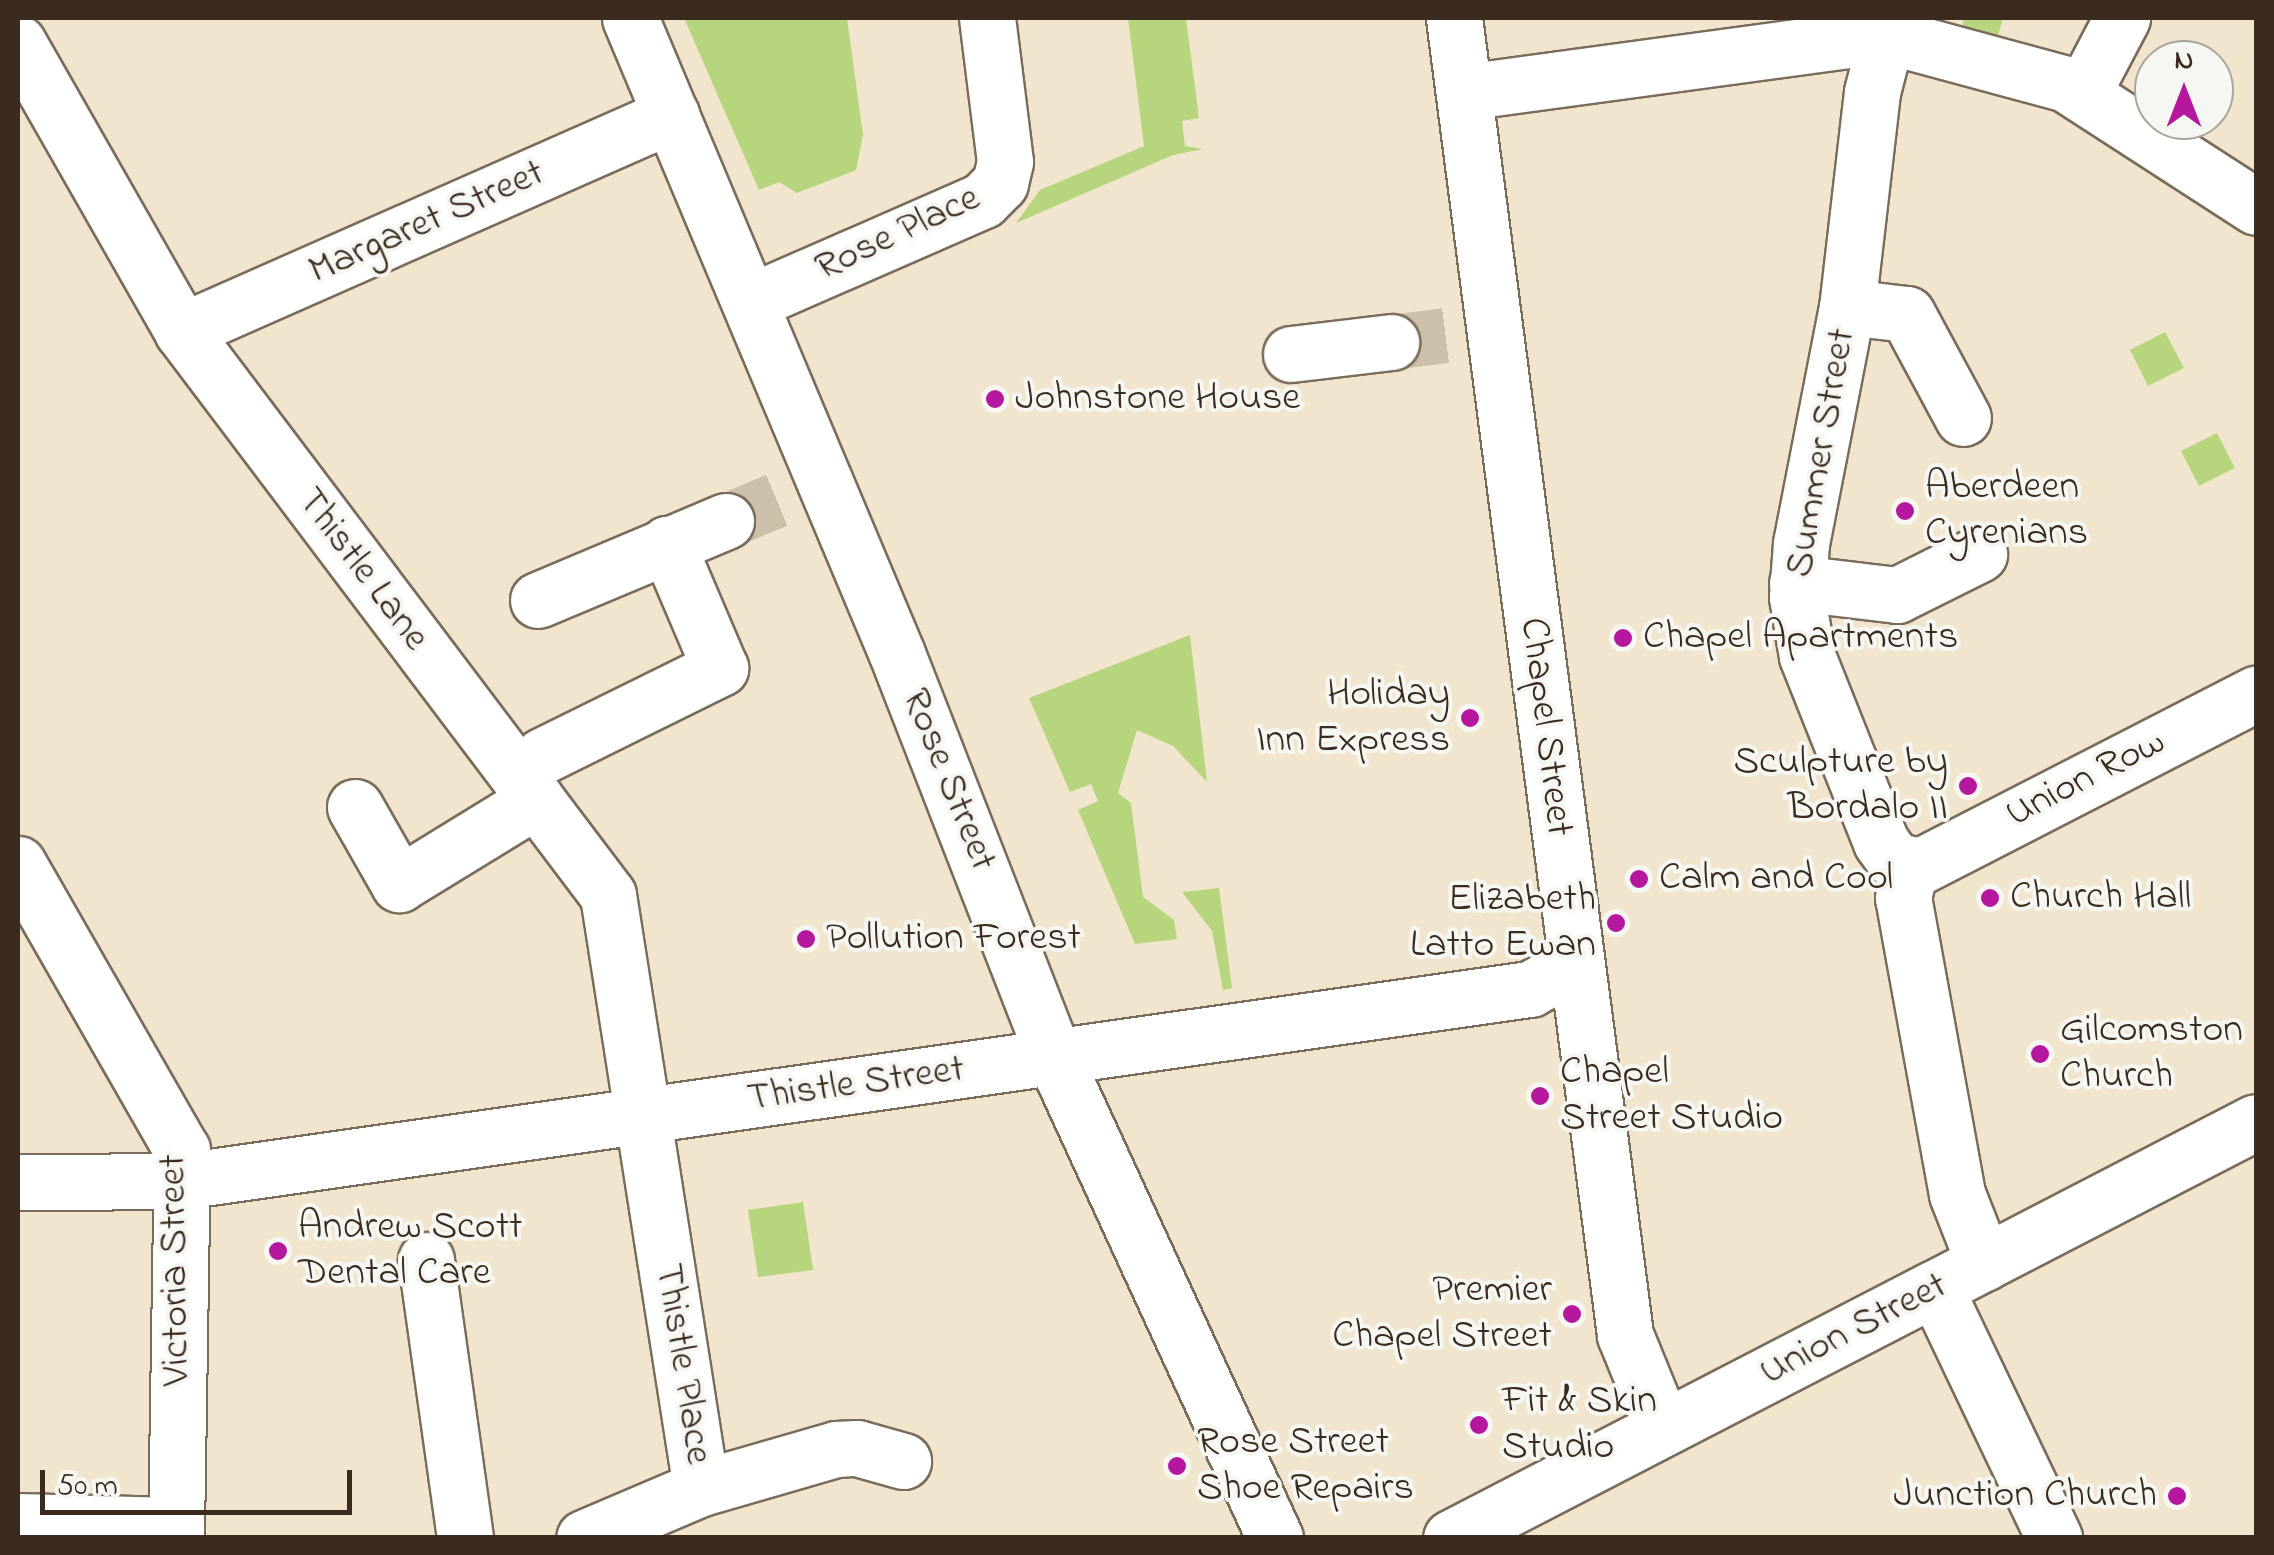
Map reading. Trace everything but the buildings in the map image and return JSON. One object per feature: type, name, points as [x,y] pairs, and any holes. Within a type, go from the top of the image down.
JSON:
[{"type":"street","name":"Rose Street","points":[[630,18],[750,302],[803,490],[986,872],[1054,1057],[1275,1538]]},
{"type":"street","name":"Rose Place","points":[[750,302],[982,200],[1000,184],[1005,162],[988,18]]},
{"type":"street","name":"Chapel Street","points":[[1454,18],[1464,92],[1482,331],[1573,948],[1626,1342],[1663,1428]]},
{"type":"street","points":[[2082,94],[2122,18]]},
{"type":"street","points":[[1464,92],[1706,38],[1888,26],[2046,77],[2082,94],[2256,208]]},
{"type":"street","name":"Summer Street","points":[[1888,26],[1872,92],[1847,307],[1797,583],[1808,656],[1881,842],[1894,860],[1915,865]]},
{"type":"street","name":"Thistle Lane","points":[[18,44],[182,332],[539,778],[608,895],[616,918],[645,1114]]},
{"type":"street","name":"Margaret Street","points":[[182,332],[671,115]]},
{"type":"street","points":[[1847,307],[1907,314],[1964,418]]},
{"type":"street","points":[[1291,354],[1391,342]]},
{"type":"street","points":[[538,600],[726,520]]},
{"type":"street","points":[[354,808],[399,884],[539,778],[720,668],[667,544]]},
{"type":"street","points":[[1797,583],[1898,594],[1979,554]]},
{"type":"street","name":"Union Row","points":[[1915,865],[2256,694]]},
{"type":"street","name":"Victoria Street","points":[[18,864],[182,1150],[176,1531]]},
{"type":"street","points":[[1915,865],[1903,898],[1957,1194],[1984,1262]]},
{"type":"street","points":[[1530,989],[1557,974],[1573,948]]},
{"type":"street","points":[[1530,989],[1581,1010]]},
{"type":"street","name":"Thistle Street","points":[[18,1182],[182,1181],[1530,989]]},
{"type":"street","name":"Thistle Place","points":[[584,1538],[701,1488],[645,1114]]},
{"type":"street","name":"Union Street","points":[[1451,1538],[2256,1122]]},
{"type":"street","points":[[426,1260],[464,1538]]},
{"type":"street","points":[[1935,1288],[2054,1538]]},
{"type":"street","points":[[701,1488],[836,1449],[857,1448],[903,1461]]},
{"type":"street","points":[[18,1521],[176,1531]]},
{"type":"green space","points":[[684,18],[847,18],[863,135],[856,170],[797,193],[779,182],[759,190]]},
{"type":"green space","points":[[1128,18],[1186,18],[1199,118],[1182,121],[1185,146],[1203,149],[1173,155],[1016,223],[1040,190],[1144,146]]},
{"type":"green space","points":[[1964,18],[2003,18],[1997,39],[1962,29]]},
{"type":"green space","points":[[2165,332],[2184,368],[2148,386],[2130,350]]},
{"type":"green space","points":[[2217,433],[2235,468],[2199,486],[2181,451]]},
{"type":"green space","points":[[1190,635],[1207,782],[1173,746],[1137,730],[1118,793],[1131,803],[1143,897],[1174,920],[1177,939],[1135,944],[1078,810],[1098,801],[1091,784],[1070,792],[1029,698]]},
{"type":"green space","points":[[1219,888],[1232,988],[1223,990],[1212,931],[1182,892]]},
{"type":"green space","points":[[803,1202],[813,1270],[758,1277],[748,1210]]},
{"type":"tunnel","points":[[1391,342],[1469,332]]},
{"type":"tunnel","points":[[726,521],[781,498]]},
{"type":"place","name":"Johnstone House","points":[[995,399]]},
{"type":"place","name":"Aberdeen Cyrenians","points":[[1905,511]]},
{"type":"place","name":"Chapel Apartments","points":[[1623,638]]},
{"type":"place","name":"Holiday Inn Express","points":[[1470,718]]},
{"type":"place","name":"Sculpture by Bordalo II","points":[[1968,786]]},
{"type":"place","name":"Calm and Cool","points":[[1639,879]]},
{"type":"place","name":"Church Hall","points":[[1990,898]]},
{"type":"place","name":"Elizabeth Latto Ewan","points":[[1616,923]]},
{"type":"place","name":"Pollution Forest","points":[[806,939]]},
{"type":"place","name":"Gilcomston Church","points":[[2040,1054]]},
{"type":"place","name":"Chapel Street Studio","points":[[1540,1096]]},
{"type":"place","name":"Andrew Scott Dental Care","points":[[278,1251]]},
{"type":"place","name":"Premier Chapel Street","points":[[1572,1314]]},
{"type":"place","name":"Fit & Skin Studio","points":[[1479,1425]]},
{"type":"place","name":"Rose Street Shoe Repairs","points":[[1177,1466]]},
{"type":"place","name":"Junction Church","points":[[2177,1496]]}]
